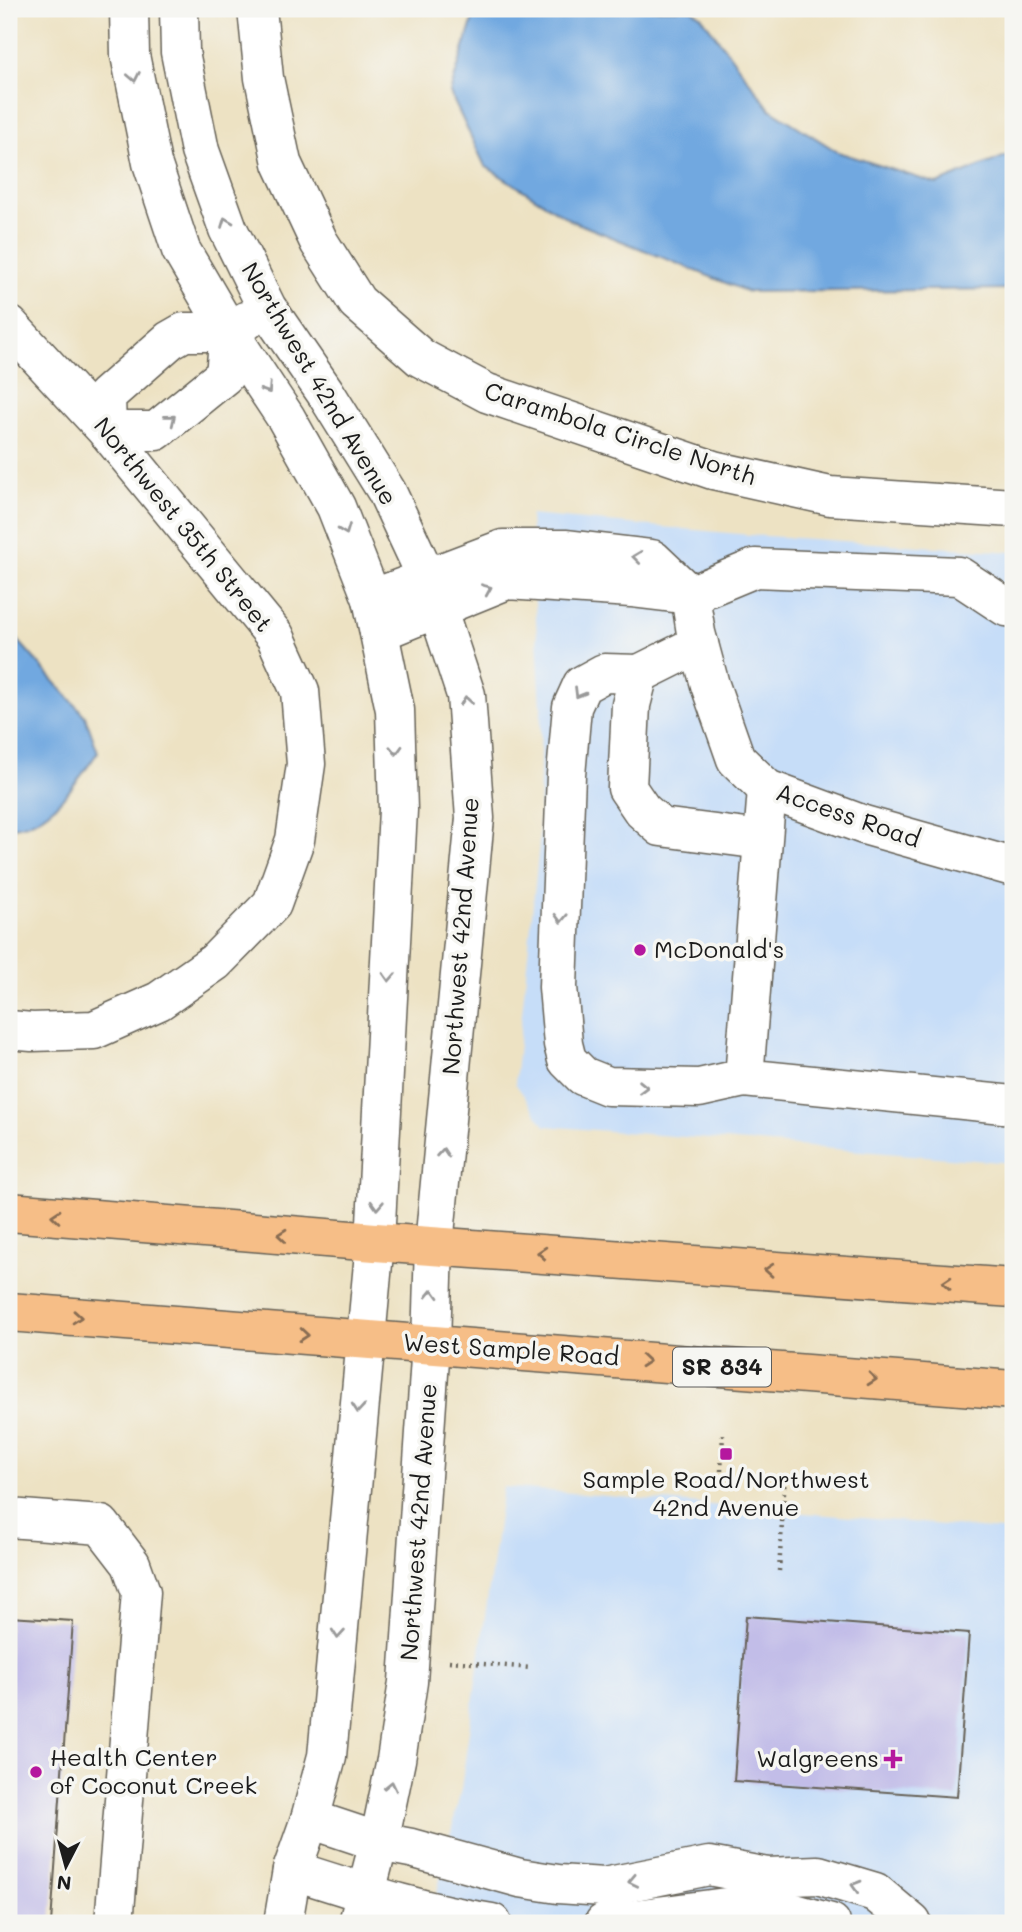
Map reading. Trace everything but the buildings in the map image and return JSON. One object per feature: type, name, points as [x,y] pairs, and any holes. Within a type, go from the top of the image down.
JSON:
[{"type":"main road","points":[[9,1212],[375,1242],[1013,1288]]},
{"type":"main road","name":"West Sample Road","points":[[9,1312],[1013,1390]]},
{"type":"street","name":"Northwest 42nd Avenue","points":[[129,9],[130,55],[152,163],[181,250],[229,332],[286,418],[336,507],[375,616],[395,710],[398,810],[375,1242],[327,1756],[310,1819],[292,1870],[283,1923]]},
{"type":"street","name":"Northwest 42nd Avenue","points":[[179,9],[180,52],[200,151],[228,229],[267,308],[326,392],[387,492],[433,595],[466,695],[475,818],[434,1245],[408,1682],[396,1760],[362,1908]]},
{"type":"street","name":"Carambola Circle North","points":[[257,9],[264,78],[282,163],[314,231],[357,302],[421,358],[487,393],[713,470],[830,496],[1013,508]]},
{"type":"street","points":[[229,332],[225,375],[156,431],[107,431],[106,396],[170,341],[184,332],[229,332],[267,308]]},
{"type":"street","name":"Northwest 35th Street","points":[[9,324],[107,431],[275,636],[300,691],[306,764],[295,841],[272,904],[215,962],[159,1001],[94,1030],[9,1030]]},
{"type":"street","points":[[375,616],[433,595],[503,550],[566,549],[652,559],[691,595],[755,568],[796,569],[959,576],[1006,607],[1013,608]]},
{"type":"street","name":"Access Road","points":[[691,595],[699,644],[710,685],[736,760],[767,789],[864,825],[1013,867]]},
{"type":"street","points":[[699,644],[639,674],[604,673],[582,685],[572,706],[566,775],[558,987],[567,1060],[583,1076],[608,1086],[699,1088],[744,1078],[1013,1105]]},
{"type":"street","points":[[639,674],[631,705],[627,788],[642,810],[662,827],[762,840]]},
{"type":"street","points":[[744,1078],[767,789]]},
{"type":"street","points":[[9,1518],[102,1525],[131,1564],[141,1592],[114,1923]]},
{"type":"street","points":[[310,1819],[379,1842],[411,1848],[520,1878],[558,1884],[604,1887],[709,1866],[767,1877],[818,1875],[875,1892],[912,1923]]},
{"type":"street","points":[[292,1870],[362,1908],[492,1923]]},
{"type":"street","points":[[604,1923],[726,1907],[790,1912],[831,1923]]},
{"type":"path","points":[[720,1471],[723,1434]]},
{"type":"path","points":[[779,1571],[785,1476]]},
{"type":"path","points":[[449,1661],[531,1668]]},
{"type":"shaded area","points":[[530,515],[750,535],[1013,552],[1013,1163],[545,1126],[515,1083],[539,845],[541,707]]},
{"type":"shaded area","points":[[503,1487],[1013,1531],[1013,1923],[430,1923],[461,1789]]},
{"type":"water","points":[[476,9],[691,9],[701,16],[770,109],[838,152],[937,184],[1013,153],[1013,289],[748,292],[572,221],[485,166],[450,93]]},
{"type":"water","points":[[9,630],[85,716],[98,752],[81,776],[49,811],[23,825],[9,827]]},
{"type":"place","name":"McDonald's","points":[[640,950]]},
{"type":"place","name":"Sample Road/Northwest 42nd Avenue","points":[[726,1454]]},
{"type":"place","name":"Walgreens","points":[[893,1759]]},
{"type":"place","name":"Health Center of Coconut Creek","points":[[36,1772]]}]
